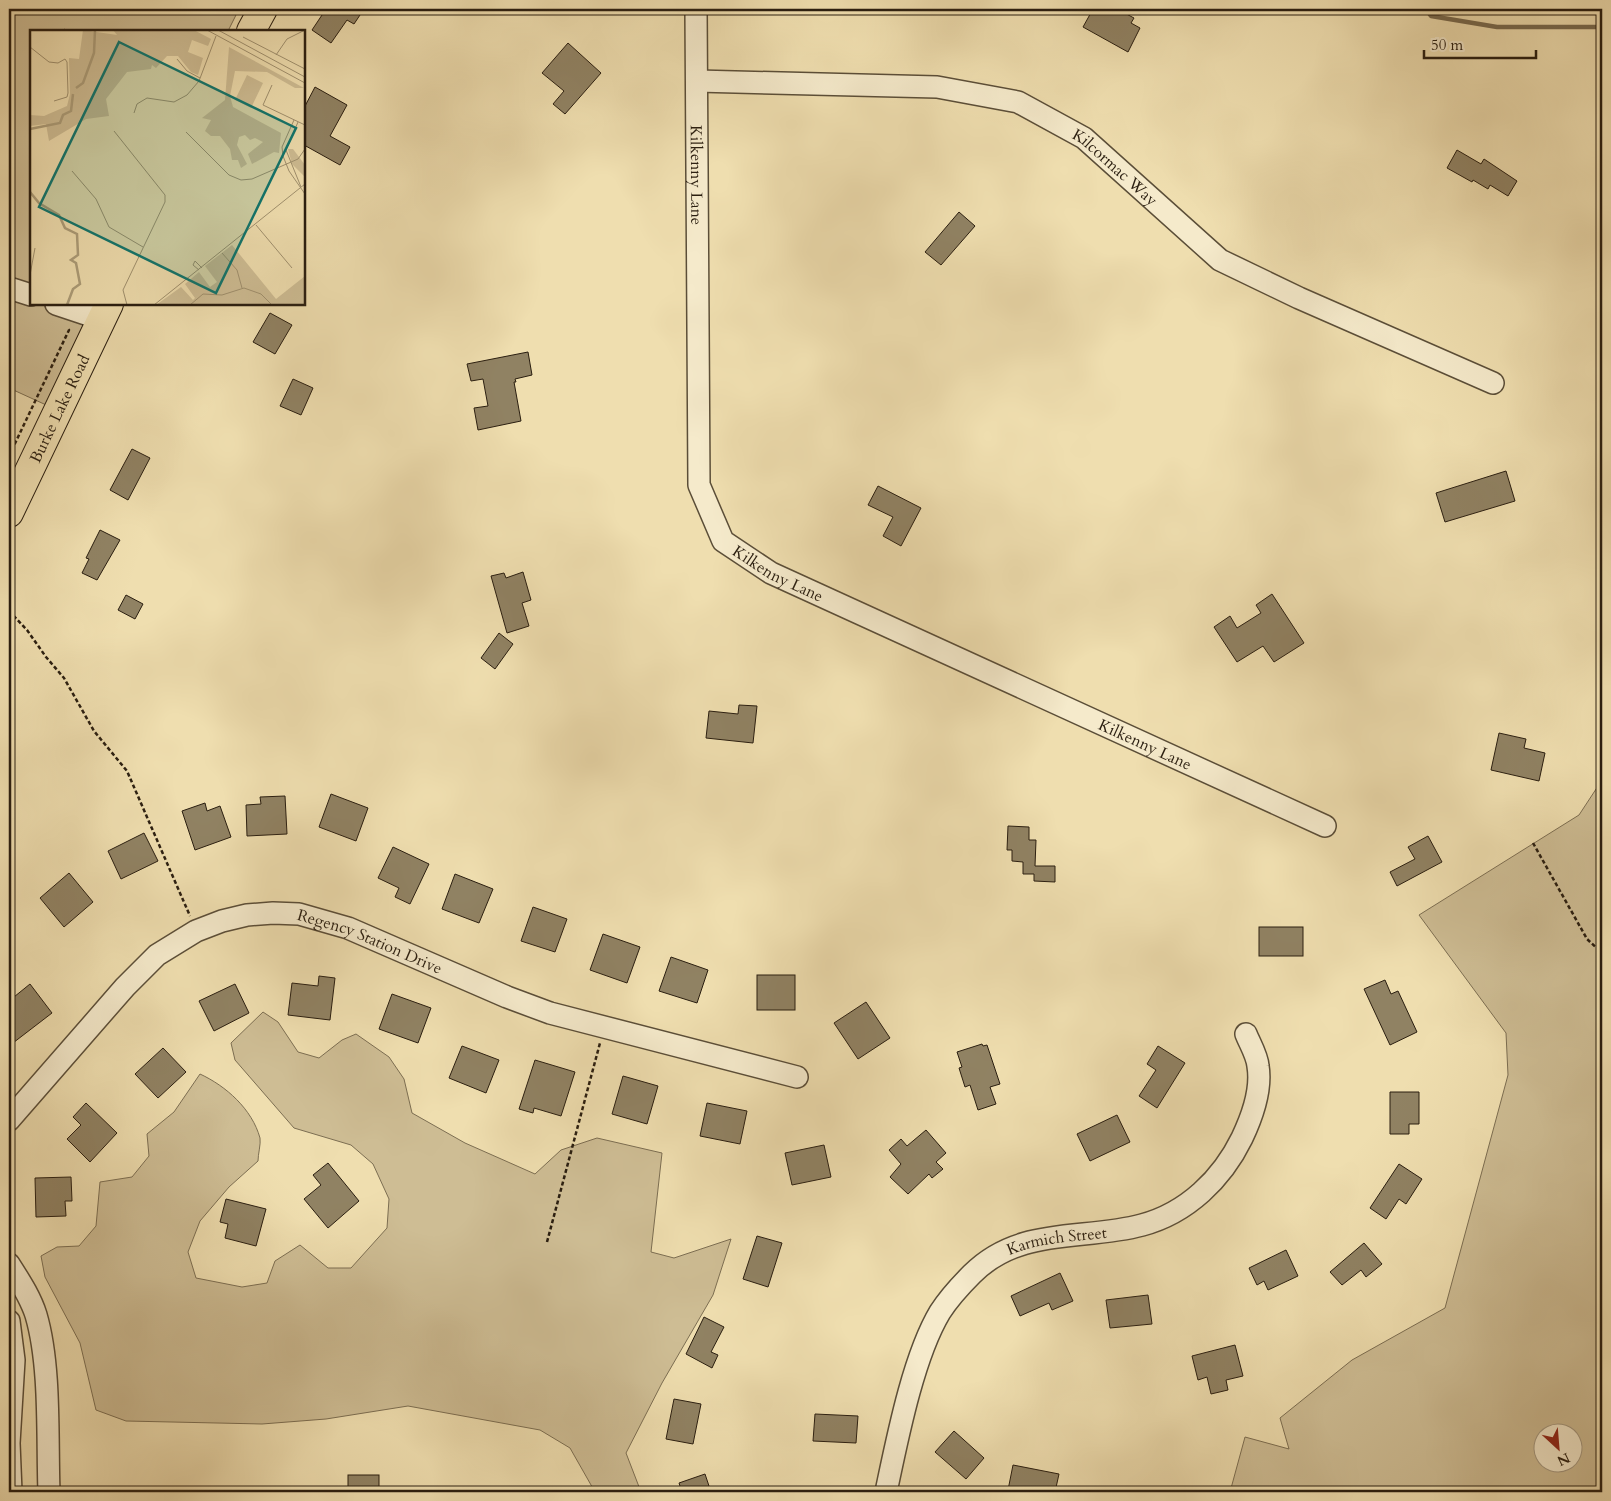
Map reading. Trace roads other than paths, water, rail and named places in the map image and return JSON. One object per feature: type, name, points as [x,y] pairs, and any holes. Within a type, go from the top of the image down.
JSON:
[{"type":"main road","points":[[252,30],[263,9]]},
{"type":"main road","name":"Burke Lake Road","points":[[9,513],[105,311]]},
{"type":"street","name":"Kilkenny Lane","points":[[696,9],[699,485],[723,541],[771,573],[1325,826]]},
{"type":"street","name":"Kilcormac Way","points":[[697,81],[937,86],[1018,102],[1084,138],[1220,260],[1299,298],[1493,383]]},
{"type":"street","points":[[9,288],[30,295]]},
{"type":"street","points":[[60,314],[105,311]]},
{"type":"street","name":"Regency Station Drive","points":[[9,1120],[146,965],[176,942],[197,931],[239,917],[273,913],[325,920],[348,928],[507,997],[550,1013],[797,1077]]},
{"type":"street","name":"Karmich Street","points":[[886,1492],[918,1366],[934,1324],[953,1295],[973,1273],[1016,1246],[1060,1235],[1144,1225],[1176,1211],[1205,1190],[1221,1173],[1234,1154],[1254,1106],[1258,1087],[1258,1065],[1246,1034]]},
{"type":"street","points":[[9,1264],[24,1286],[36,1316],[43,1361],[48,1427],[49,1492]]},
{"type":"street","points":[[11,1492],[10,1444],[14,1360],[10,1323],[36,1316]]},
{"type":"waterway","points":[[1426,9],[1431,16],[1497,27],[1602,27]]}]
